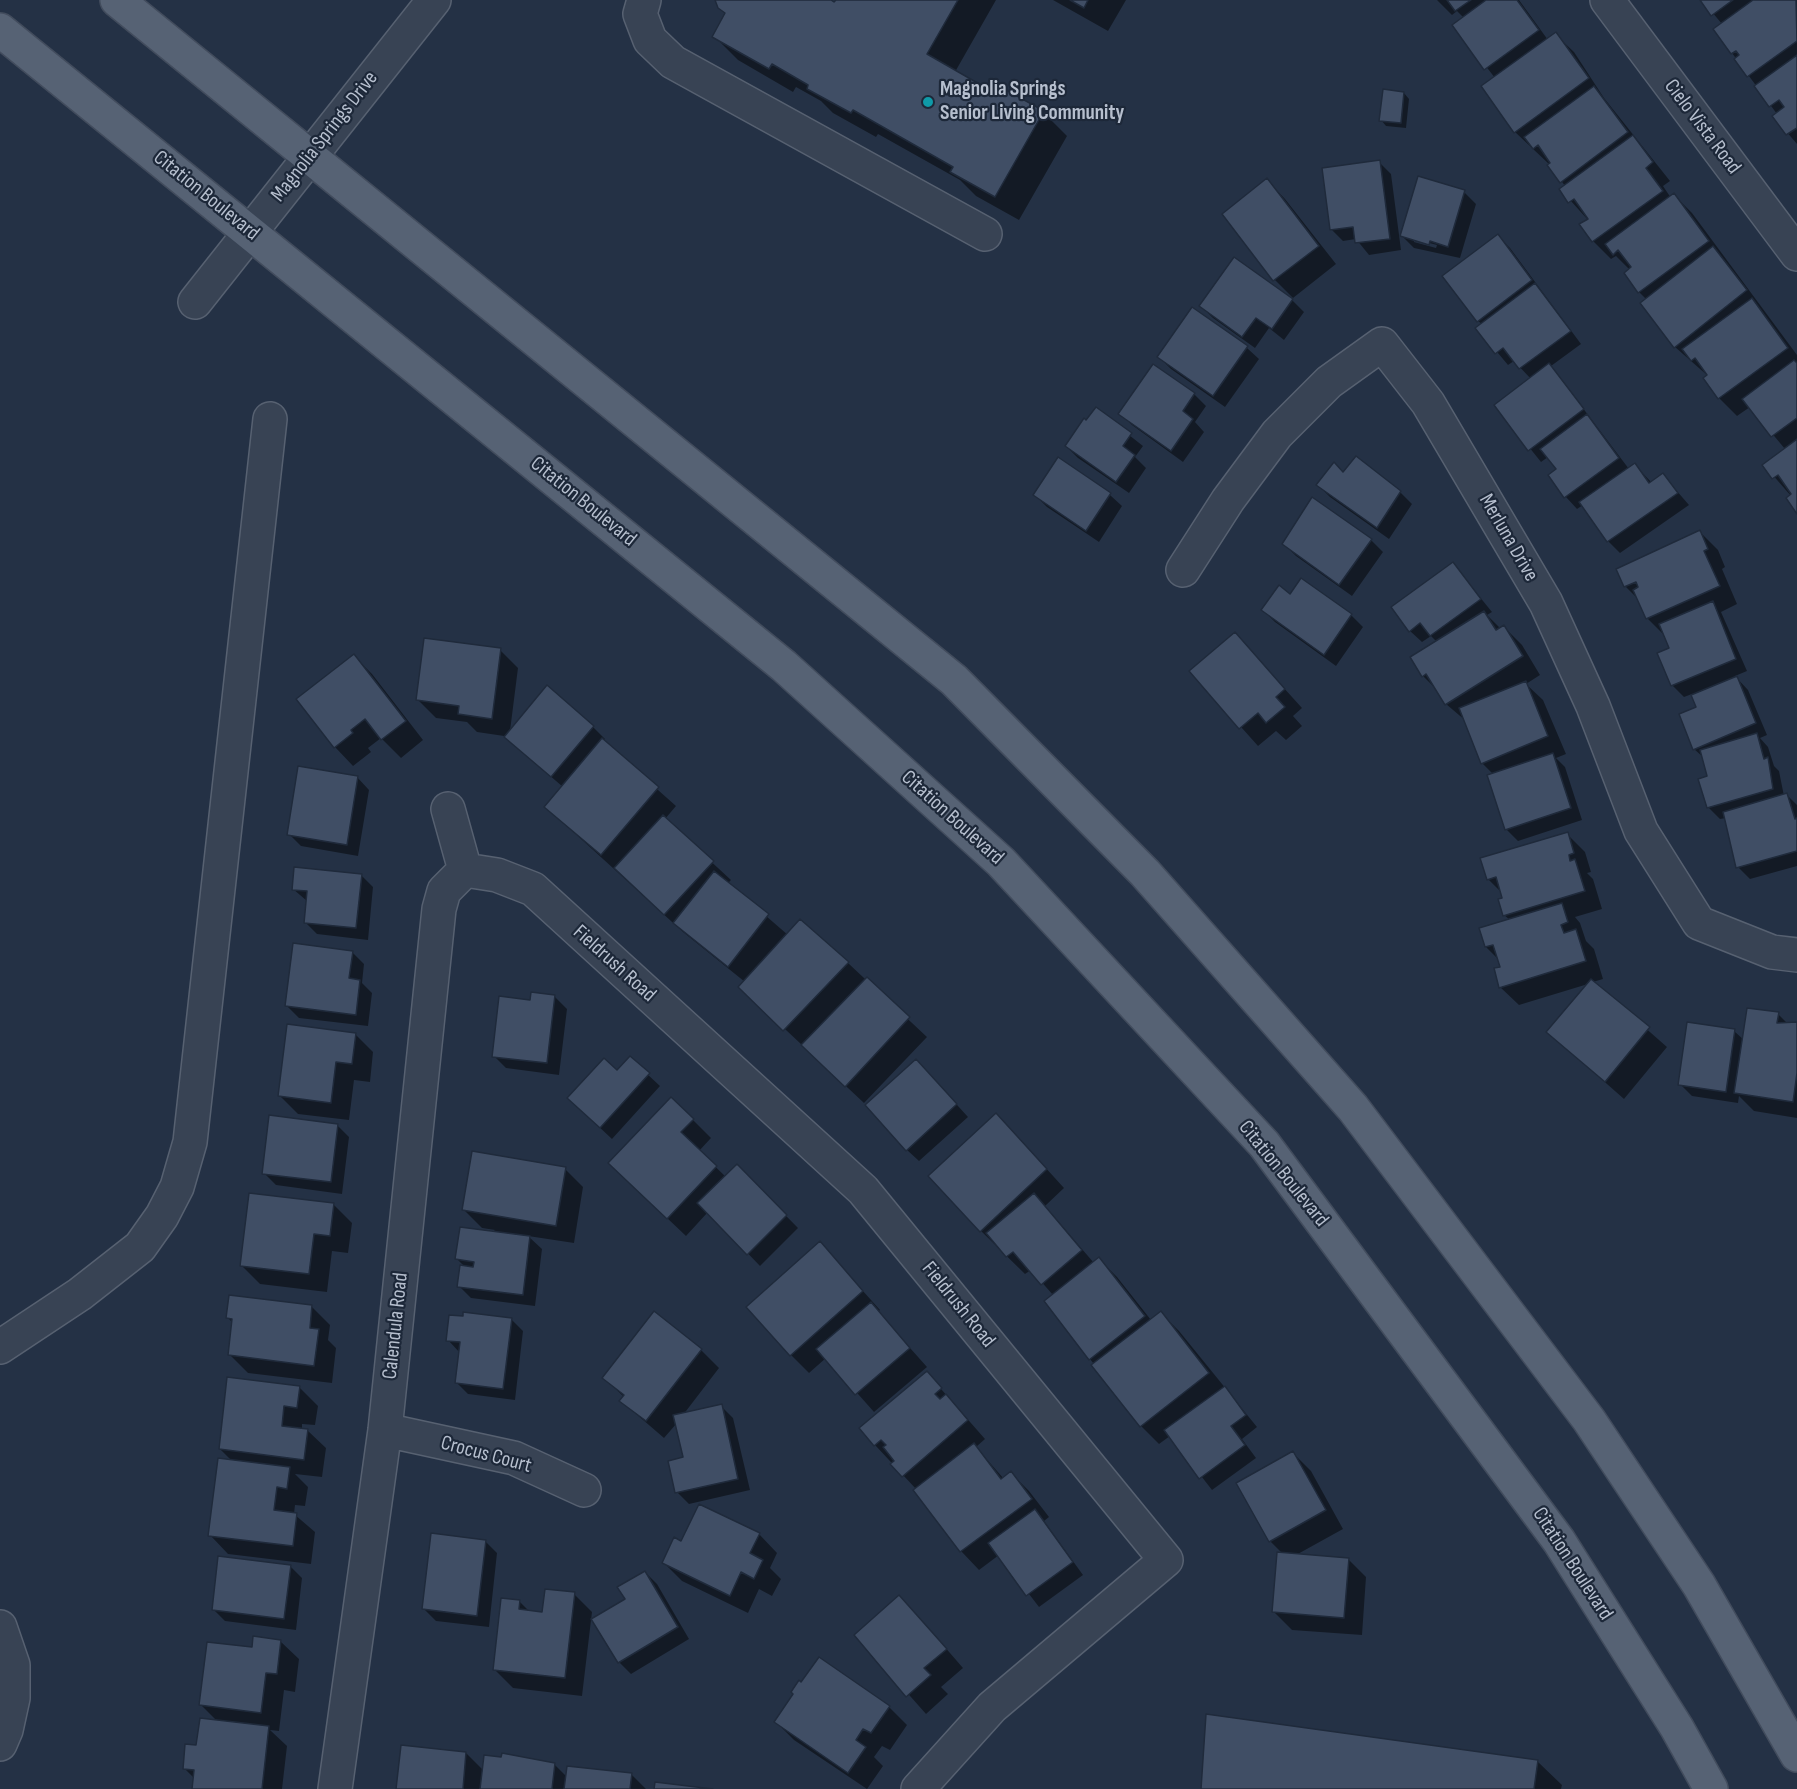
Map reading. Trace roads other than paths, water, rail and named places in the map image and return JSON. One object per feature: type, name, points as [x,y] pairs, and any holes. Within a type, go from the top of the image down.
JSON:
[{"type":"main road","points":[[117,0],[954,680],[1145,873],[1353,1108],[1589,1420],[1699,1585],[1797,1755]]},
{"type":"main road","name":"Citation Boulevard","points":[[0,30],[251,231],[784,666],[1001,862],[1264,1144],[1559,1541],[1677,1728],[1711,1789]]},
{"type":"street","name":"Magnolia Springs Drive","points":[[195,302],[309,155],[434,0]]},
{"type":"street","points":[[644,0],[640,14],[650,40],[673,62],[985,234]]},
{"type":"street","name":"Cielo Vista Road","points":[[1607,0],[1797,254]]},
{"type":"street","name":"Merluna Drive","points":[[1183,570],[1228,500],[1276,434],[1329,382],[1382,344],[1428,403],[1546,603],[1593,706],[1641,831],[1699,923],[1772,952],[1797,955]]},
{"type":"street","points":[[0,1347],[80,1294],[140,1247],[162,1216],[177,1187],[190,1142],[270,418]]},
{"type":"street","points":[[448,808],[465,870]]},
{"type":"street","name":"Calendula Road","points":[[335,1789],[385,1430],[439,909],[444,891],[465,870]]},
{"type":"street","name":"Fieldrush Road","points":[[465,870],[497,875],[533,890],[863,1190],[1167,1560],[992,1707],[918,1789]]},
{"type":"street","name":"Crocus Court","points":[[385,1430],[514,1458],[584,1490]]},
{"type":"street","points":[[0,1627],[13,1665],[12,1698],[6,1730],[0,1744]]},
{"type":"place","name":"Magnolia Springs Senior Living Community","points":[[928,102]]}]
